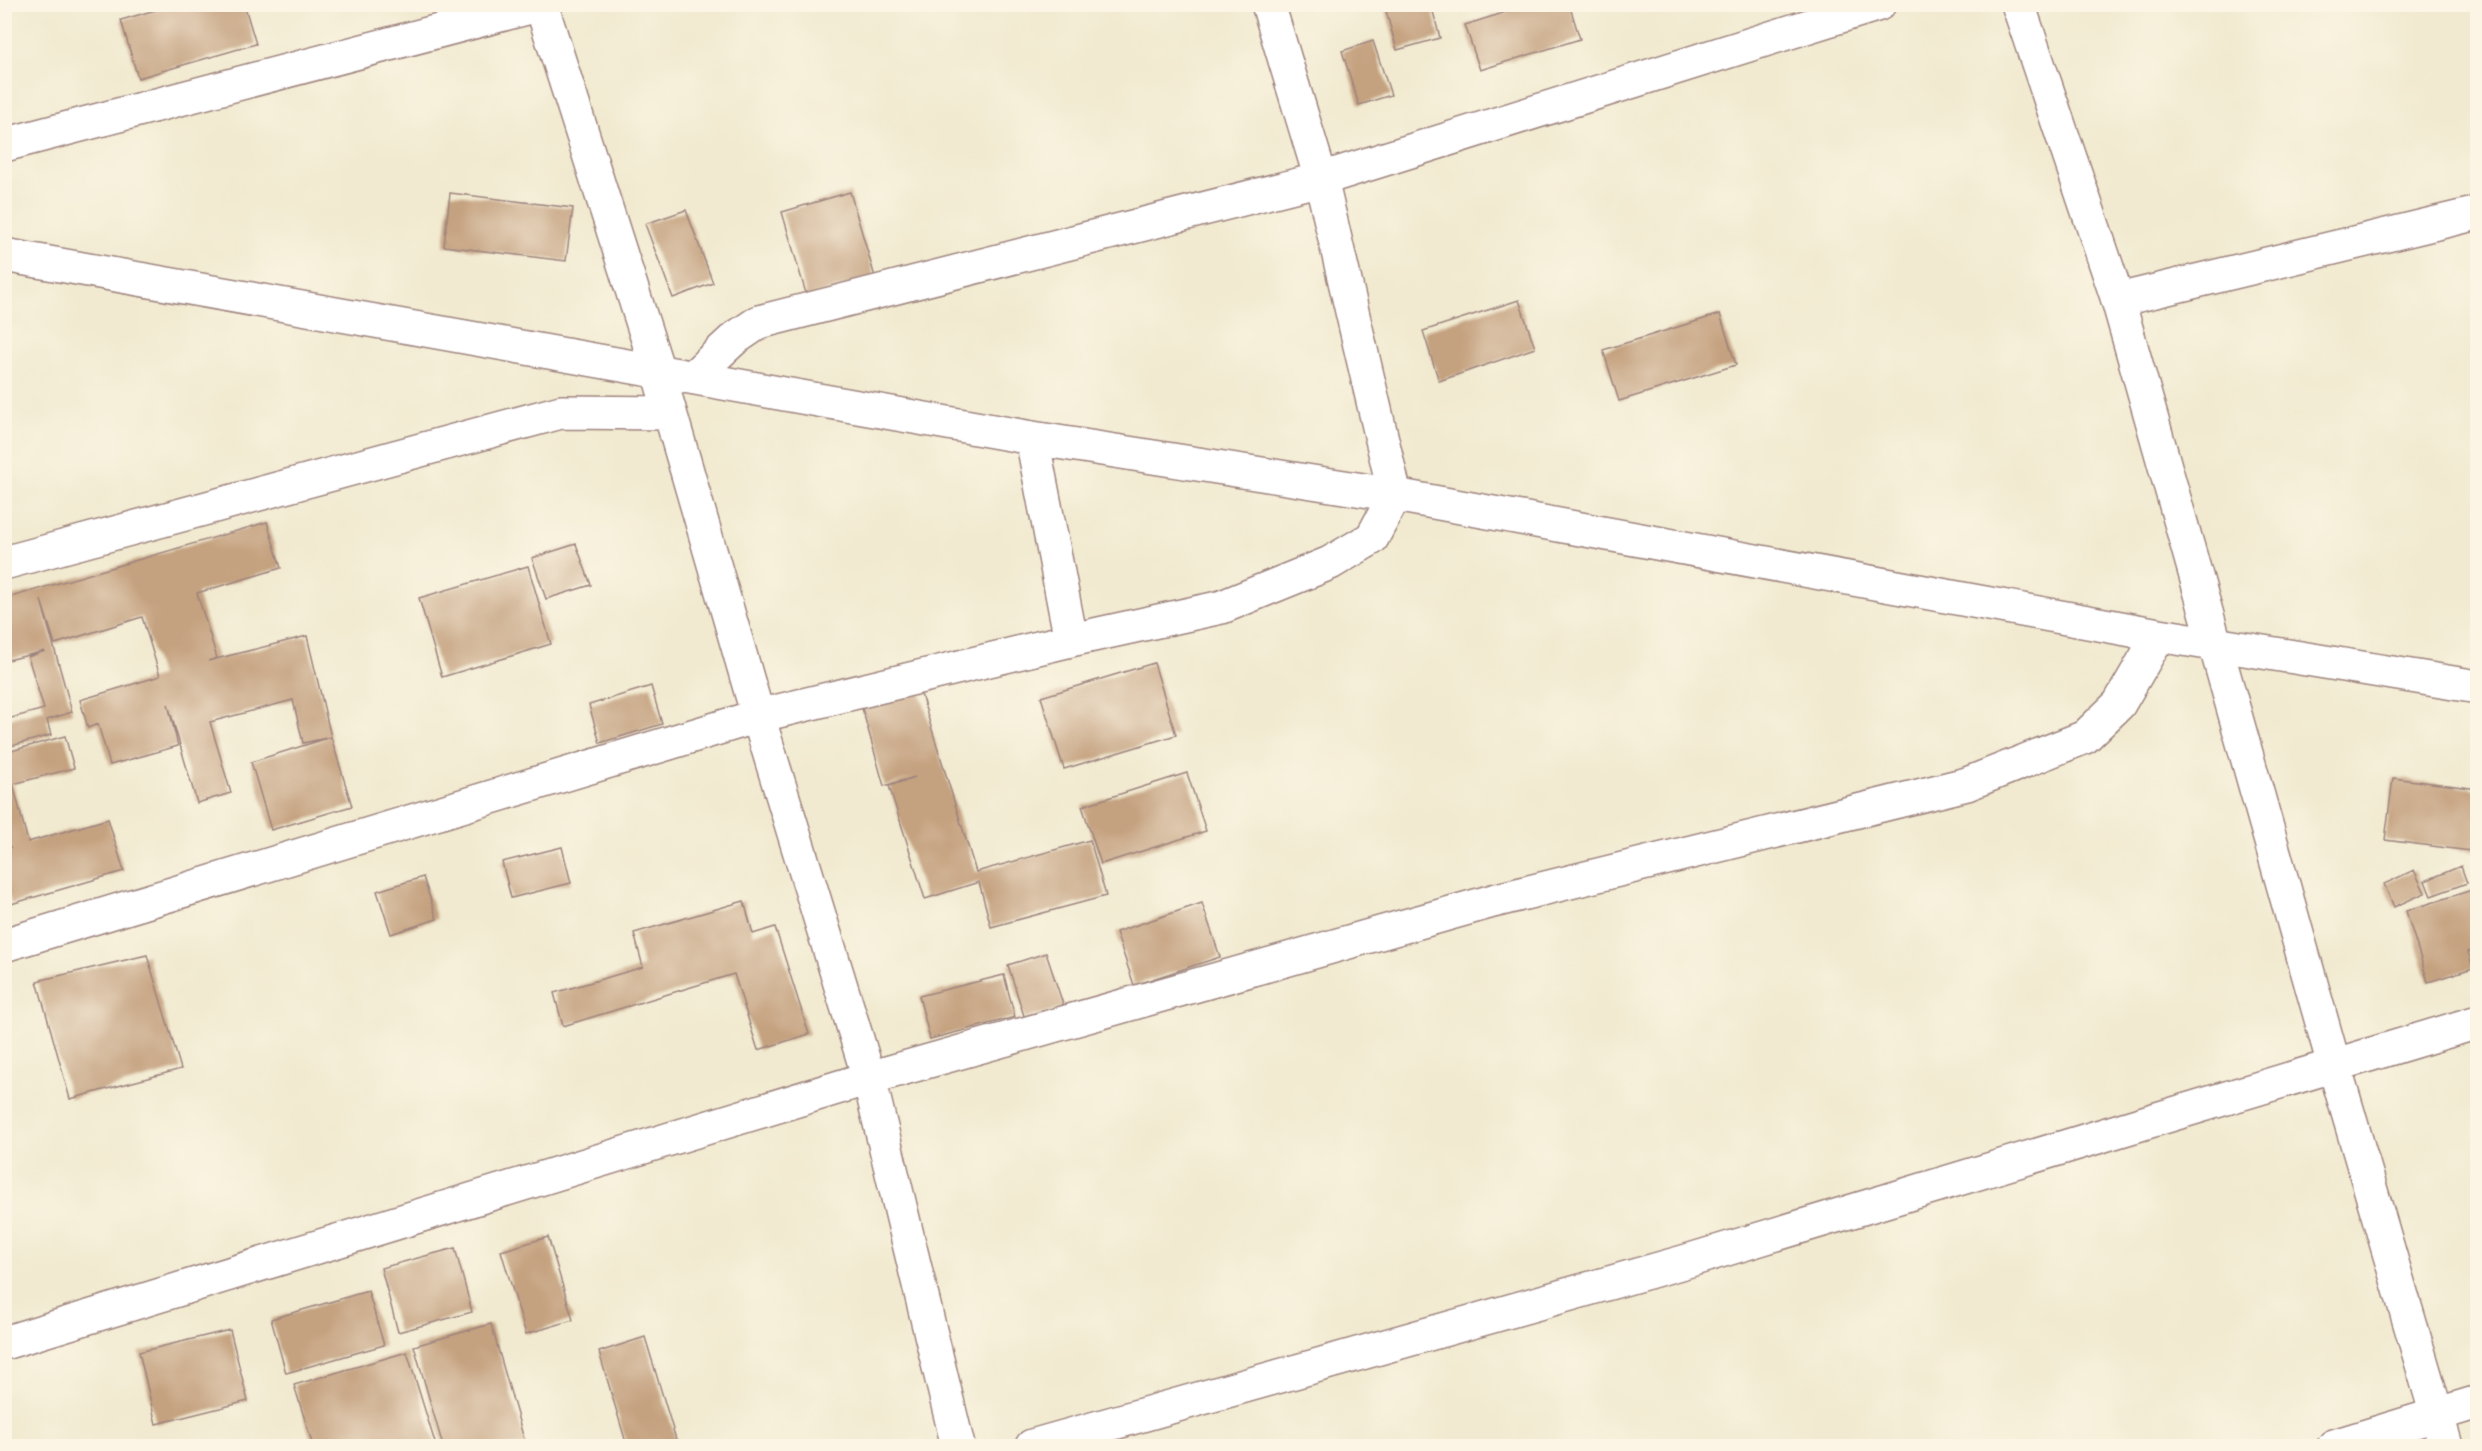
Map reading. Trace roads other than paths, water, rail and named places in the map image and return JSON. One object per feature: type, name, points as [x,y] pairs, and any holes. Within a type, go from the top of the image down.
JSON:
[{"type":"street","points":[[4,945],[758,716],[1071,640],[1222,607],[1329,563],[1372,538],[1395,495],[1321,179],[1268,4]]},
{"type":"street","points":[[693,377],[734,339],[759,322],[1321,179],[1879,4]]},
{"type":"street","points":[[2018,4],[2118,300],[2334,1065],[2446,1446]]},
{"type":"street","points":[[4,145],[542,5],[658,371],[758,716],[869,1078],[958,1446]]},
{"type":"street","points":[[2118,300],[2478,213]]},
{"type":"street","points":[[4,255],[1032,438],[1395,495],[2159,635],[2215,642],[2478,687]]},
{"type":"street","points":[[4,563],[561,412],[670,413]]},
{"type":"street","points":[[1032,438],[1071,640]]},
{"type":"street","points":[[4,1343],[869,1078],[1493,901],[1968,784],[2085,737],[2119,704],[2159,635]]},
{"type":"street","points":[[1032,1446],[1687,1261],[2478,1022]]},
{"type":"street","points":[[2334,1446],[2478,1402]]}]
